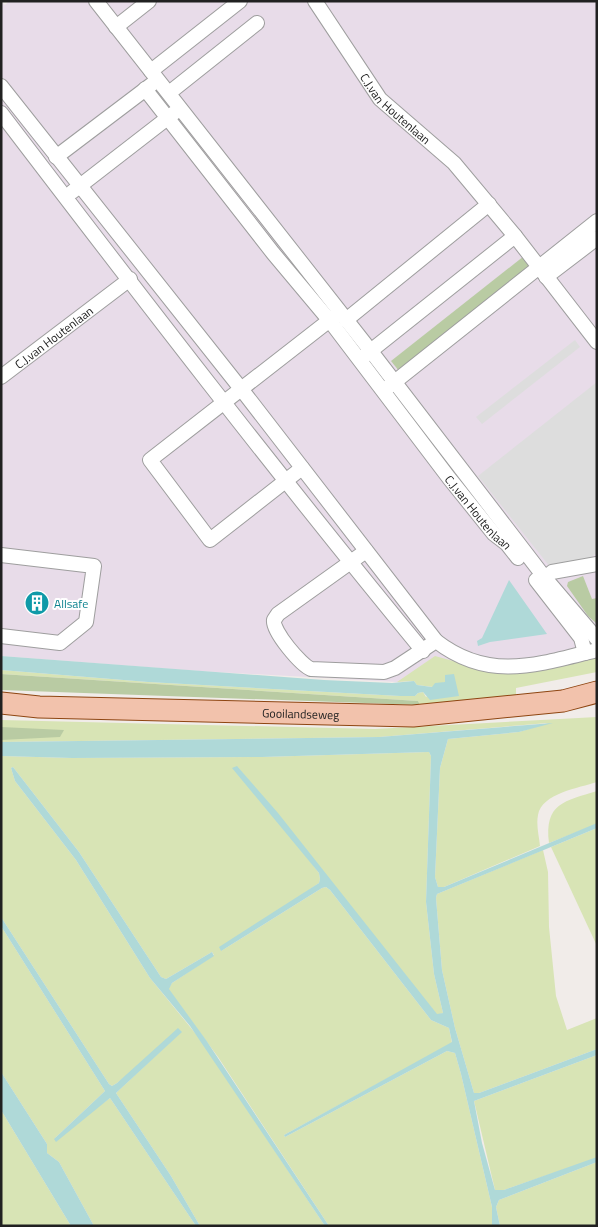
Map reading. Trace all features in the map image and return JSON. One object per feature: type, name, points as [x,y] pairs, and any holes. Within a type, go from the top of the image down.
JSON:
[{"type":"main road","name":"Gooilandseweg","points":[[1,703],[39,707],[413,716],[563,701],[597,692]]},
{"type":"main road","name":"Gooilandseweg","points":[[563,701],[583,704],[597,702]]},
{"type":"main road","name":"Gooilandseweg","points":[[1,709],[25,710],[39,707]]},
{"type":"street","name":"C.J.van Houtenlaan","points":[[1,86],[78,186],[242,390],[436,641],[452,654],[469,662],[498,667],[528,666],[591,652],[542,580],[370,350],[96,1]]},
{"type":"street","points":[[116,27],[149,1]]},
{"type":"street","points":[[56,157],[145,89],[154,75],[240,1]]},
{"type":"street","name":"C.J.van Houtenlaan","points":[[315,1],[380,99],[454,163],[515,236],[597,342]]},
{"type":"street","points":[[168,93],[257,23]]},
{"type":"street","name":"C.J.van Houtenlaan","points":[[145,89],[272,253],[330,321],[494,534],[507,544],[597,639]]},
{"type":"street","points":[[65,196],[180,108]]},
{"type":"street","points":[[1,113],[224,403],[423,651]]},
{"type":"street","points":[[238,207],[250,198]]},
{"type":"street","points":[[302,468],[210,540],[150,460],[330,321],[343,316],[489,204]]},
{"type":"street","points":[[542,272],[597,221]]},
{"type":"street","points":[[359,361],[370,350],[515,236]]},
{"type":"street","points":[[383,392],[542,272],[597,238]]},
{"type":"street","points":[[272,253],[286,242]]},
{"type":"street","name":"C.J.van Houtenlaan","points":[[1,377],[130,280]]},
{"type":"street","points":[[303,290],[316,281]]},
{"type":"street","points":[[366,550],[278,614],[274,620],[275,630],[304,666],[311,669],[384,672],[395,668],[436,641]]},
{"type":"street","points":[[1,555],[94,566],[86,622],[60,643],[1,636]]},
{"type":"street","points":[[542,580],[552,572],[597,564]]},
{"type":"shaded area","points":[[1,1],[5,5],[9,1],[597,1],[597,656],[397,682],[199,671],[1,656]]},
{"type":"shaded area","points":[[575,340],[580,347],[482,424],[476,417]]},
{"type":"shaded area","points":[[597,382],[597,553],[589,559],[550,567],[478,476]]},
{"type":"green space","points":[[524,256],[531,265],[399,371],[391,361]]},
{"type":"green space","points":[[583,576],[592,599],[597,598],[597,624],[588,616],[567,586],[568,582]]},
{"type":"green space","points":[[435,656],[486,670],[597,656],[597,672],[516,688],[516,699],[420,705],[418,701],[1,674],[1,670],[148,682],[400,696],[415,696],[423,692],[426,697],[445,682],[433,687],[417,685],[414,681],[397,682]]},
{"type":"green space","points":[[1,674],[418,701],[420,705],[1,690]]},
{"type":"green space","points":[[597,717],[597,782],[562,792],[546,801],[538,815],[537,827],[540,846],[444,887],[438,887],[435,877],[440,768],[448,739],[519,732],[548,723],[379,737],[1,742],[1,720],[375,729]]},
{"type":"green space","points":[[1,727],[64,730],[60,737],[1,740]]},
{"type":"green space","points":[[429,752],[431,756],[426,902],[434,974],[443,1013],[437,1015],[237,766],[319,873],[320,879],[319,883],[221,951],[322,888],[326,887],[330,890],[431,1020],[449,1028],[452,1043],[284,1135],[285,1137],[447,1051],[455,1053],[492,1207],[492,1226],[329,1226],[218,1057],[168,989],[172,983],[214,955],[212,952],[166,979],[161,977],[79,852],[13,767],[11,768],[15,781],[76,860],[150,978],[200,1039],[325,1226],[200,1226],[171,1176],[116,1093],[181,1032],[112,1086],[1,917],[1,756],[72,758],[262,757]]},
{"type":"green space","points":[[597,791],[597,824],[549,843],[548,830],[550,819],[559,806],[566,801]]},
{"type":"green space","points":[[597,828],[597,946],[551,847]]},
{"type":"green space","points":[[543,850],[548,872],[549,927],[556,996],[567,1030],[597,1018],[597,1049],[479,1093],[474,1093],[455,1028],[442,970],[437,894]]},
{"type":"green space","points":[[1,926],[105,1091],[54,1139],[110,1098],[196,1226],[94,1226],[59,1162],[47,1153],[47,1144],[1,1072]]},
{"type":"green space","points":[[597,1055],[597,1158],[504,1190],[495,1190],[474,1101]]},
{"type":"green space","points":[[1,1110],[71,1226],[1,1226]]},
{"type":"green space","points":[[597,1162],[597,1226],[500,1226],[496,1207],[499,1200]]},
{"type":"water","points":[[509,580],[547,634],[490,642],[478,646],[477,641],[482,638]]},
{"type":"water","points":[[1,656],[324,680],[392,683],[414,681],[417,685],[432,687],[435,683],[445,682],[445,675],[454,674],[459,696],[430,700],[423,692],[415,696],[400,696],[148,682],[1,670]]},
{"type":"water","points":[[553,723],[519,732],[448,739],[440,768],[435,877],[438,887],[444,887],[597,823],[597,828],[437,894],[436,898],[442,970],[455,1028],[474,1093],[479,1093],[597,1049],[597,1055],[474,1101],[482,1143],[495,1190],[504,1190],[597,1157],[597,1162],[499,1200],[496,1207],[500,1226],[492,1226],[492,1207],[455,1053],[447,1051],[285,1137],[284,1135],[452,1042],[449,1028],[431,1020],[330,890],[326,887],[322,888],[221,951],[219,947],[319,883],[320,879],[319,873],[232,768],[237,766],[278,813],[437,1014],[443,1013],[434,974],[426,902],[431,756],[429,752],[262,757],[72,758],[1,756],[1,742],[379,737]]},
{"type":"water","points":[[13,767],[79,852],[161,977],[166,979],[212,952],[214,956],[172,983],[169,989],[206,1040],[329,1226],[325,1226],[190,1026],[150,978],[76,860],[15,781],[11,768]]},
{"type":"water","points":[[1,917],[112,1086],[178,1028],[182,1032],[116,1093],[171,1176],[200,1226],[196,1226],[110,1098],[56,1142],[54,1139],[105,1091],[1,926]]},
{"type":"water","points":[[1,1072],[47,1144],[47,1153],[59,1162],[94,1226],[71,1226],[1,1110]]},
{"type":"place","name":"Allsafe","points":[[37,603]]}]
